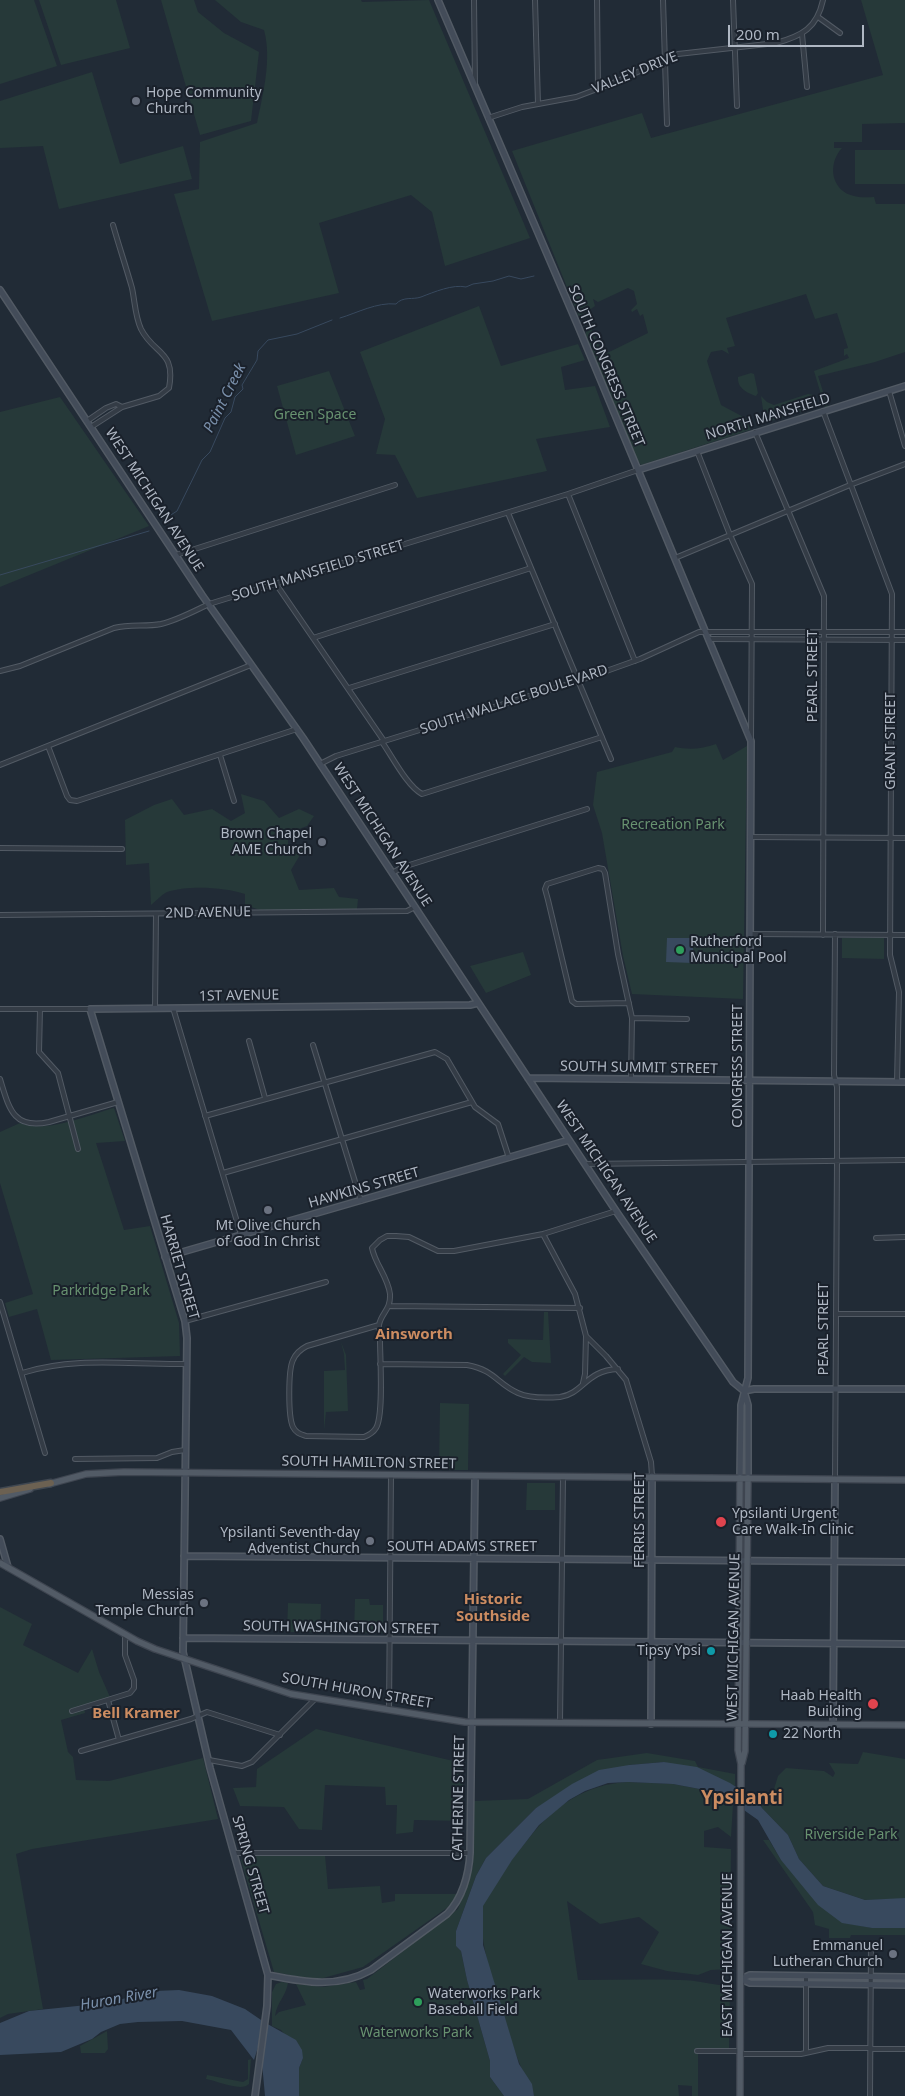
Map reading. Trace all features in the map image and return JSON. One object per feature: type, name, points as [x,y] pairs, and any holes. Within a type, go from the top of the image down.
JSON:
[{"type":"highway","points":[[0,1492],[51,1483]]},
{"type":"main road","name":"SOUTH HAMILTON STREET","points":[[0,1498],[51,1483],[97,1473],[652,1476],[905,1480]]},
{"type":"main road","name":"WEST MICHIGAN AVENUE","points":[[740,1478],[739,1642],[742,1724],[745,1751],[741,1764],[740,1814]]},
{"type":"main road","name":"WEST MICHIGAN AVENUE","points":[[742,1724],[746,1643],[748,1478]]},
{"type":"main road","name":"SOUTH HURON STREET","points":[[0,1563],[155,1649],[291,1694],[471,1723],[905,1725]]},
{"type":"main road","name":"EAST MICHIGAN AVENUE","points":[[740,1814],[740,2096]]},
{"type":"street","name":"SOUTH CONGRESS STREET","points":[[438,0],[751,741]]},
{"type":"street","points":[[474,0],[475,87]]},
{"type":"street","points":[[535,0],[538,104]]},
{"type":"street","points":[[597,0],[598,88]]},
{"type":"street","points":[[663,0],[667,124]]},
{"type":"street","points":[[733,0],[737,106]]},
{"type":"street","name":"VALLEY DRIVE","points":[[488,118],[504,111],[576,97],[678,54],[776,43],[802,34],[818,17],[823,0]]},
{"type":"street","points":[[818,17],[840,33]]},
{"type":"street","points":[[802,34],[807,87]]},
{"type":"street","points":[[91,427],[122,407],[159,396],[169,388],[171,375],[169,364],[164,354],[142,331],[131,285],[112,225]]},
{"type":"street","name":"WEST MICHIGAN AVENUE","points":[[0,290],[209,604],[297,729],[616,1211],[733,1382],[744,1391],[748,1405],[748,1478]]},
{"type":"street","name":"NORTH MANSFIELD","points":[[638,470],[905,386]]},
{"type":"street","points":[[889,391],[905,446]]},
{"type":"street","points":[[87,421],[106,408],[116,404],[122,407]]},
{"type":"street","name":"GRANT STREET","points":[[823,411],[892,594],[890,962],[898,983],[897,1082]]},
{"type":"street","name":"PEARL STREET","points":[[756,432],[823,591],[823,934]]},
{"type":"street","points":[[697,451],[730,535],[752,584],[751,741]]},
{"type":"street","points":[[675,558],[788,510],[905,464]]},
{"type":"street","name":"SOUTH MANSFIELD STREET","points":[[0,671],[20,666],[114,628],[130,625],[161,624],[209,604],[508,513],[638,470]]},
{"type":"street","points":[[176,555],[395,485]]},
{"type":"street","points":[[568,494],[635,661]]},
{"type":"street","points":[[508,513],[611,760]]},
{"type":"street","points":[[312,638],[531,568]]},
{"type":"street","points":[[276,584],[312,638],[349,688],[417,791],[422,794],[602,737]]},
{"type":"street","points":[[349,688],[555,624]]},
{"type":"street","name":"SOUTH WALLACE BOULEVARD","points":[[320,764],[336,756],[579,681],[635,661],[700,632],[905,632]]},
{"type":"street","points":[[709,639],[905,640]]},
{"type":"street","points":[[0,765],[251,665]]},
{"type":"street","points":[[48,746],[67,796],[73,801],[82,800],[297,729]]},
{"type":"street","name":"CONGRESS STREET","points":[[744,1391],[748,1378],[751,741]]},
{"type":"street","points":[[220,755],[234,801]]},
{"type":"street","points":[[392,873],[403,866],[587,809]]},
{"type":"street","points":[[750,837],[905,838]]},
{"type":"street","points":[[0,848],[122,849]]},
{"type":"street","points":[[629,1003],[576,1004],[572,1001],[545,889],[547,884],[598,868],[605,873],[618,954],[629,1003],[632,1018],[631,1078]]},
{"type":"street","name":"2ND AVENUE","points":[[0,915],[407,911],[415,907]]},
{"type":"street","points":[[155,1008],[156,914]]},
{"type":"street","points":[[750,934],[905,935]]},
{"type":"street","name":"PEARL STREET","points":[[834,1725],[837,1160],[834,1075],[835,934]]},
{"type":"street","name":"1ST AVENUE","points":[[0,1009],[478,1004]]},
{"type":"street","points":[[173,1008],[241,1235]]},
{"type":"street","points":[[40,1009],[39,1052],[58,1073],[69,1108],[69,1117],[78,1149]]},
{"type":"street","name":"HARRIET STREET","points":[[90,1009],[185,1322],[184,1660]]},
{"type":"street","points":[[632,1018],[687,1019]]},
{"type":"street","points":[[249,1041],[265,1098]]},
{"type":"street","points":[[313,1045],[361,1201]]},
{"type":"street","points":[[205,1116],[425,1053],[435,1052],[447,1059],[476,1107],[498,1124],[509,1158]]},
{"type":"street","name":"SOUTH SUMMIT STREET","points":[[528,1078],[905,1082]]},
{"type":"street","points":[[0,1079],[10,1109],[22,1121],[38,1125],[118,1102]]},
{"type":"street","points":[[223,1173],[472,1102]]},
{"type":"street","name":"HAWKINS STREET","points":[[165,1257],[569,1140]]},
{"type":"street","points":[[585,1164],[905,1160]]},
{"type":"street","points":[[379,1325],[307,1346],[300,1350],[291,1365],[290,1374],[290,1417],[292,1426],[297,1433],[306,1436],[364,1437],[372,1433],[377,1427],[380,1417],[379,1325],[390,1306],[388,1285],[374,1258],[372,1248],[380,1240],[387,1236],[410,1237],[438,1251],[454,1251],[542,1234],[616,1211]]},
{"type":"street","points":[[542,1234],[566,1275],[580,1308],[586,1336],[585,1374],[582,1384]]},
{"type":"street","points":[[876,1238],[905,1237]]},
{"type":"street","points":[[185,1322],[326,1282]]},
{"type":"street","points":[[0,1304],[46,1452]]},
{"type":"street","points":[[390,1306],[580,1308]]},
{"type":"street","points":[[836,1314],[905,1314]]},
{"type":"street","name":"FERRIS STREET","points":[[586,1336],[626,1380],[632,1394],[651,1462],[651,1724]]},
{"type":"street","points":[[22,1373],[45,1366],[78,1362],[186,1364]]},
{"type":"street","points":[[380,1364],[467,1365],[477,1367],[487,1371],[517,1393],[534,1396],[565,1396],[575,1391],[596,1373],[604,1370],[618,1369]]},
{"type":"street","points":[[744,1391],[754,1389],[905,1389]]},
{"type":"street","name":"WEST MICHIGAN AVENUE","points":[[740,1478],[741,1405],[744,1391]]},
{"type":"street","points":[[75,1459],[157,1458],[172,1452],[185,1450]]},
{"type":"street","points":[[388,1710],[391,1476]]},
{"type":"street","name":"CATHERINE STREET","points":[[268,1975],[315,1983],[345,1980],[360,1976],[371,1970],[455,1906],[469,1867],[470,1853],[475,1476]]},
{"type":"street","points":[[560,1723],[562,1477]]},
{"type":"street","points":[[0,1539],[8,1567]]},
{"type":"street","name":"SOUTH ADAMS STREET","points":[[184,1556],[905,1562]]},
{"type":"street","points":[[72,1711],[130,1693],[134,1688],[134,1680],[125,1655],[125,1634]]},
{"type":"street","name":"SOUTH WASHINGTON STREET","points":[[183,1638],[905,1644]]},
{"type":"street","name":"SPRING STREET","points":[[184,1660],[197,1715],[268,1975],[267,2006],[254,2096]]},
{"type":"street","points":[[209,1760],[242,1766],[248,1764],[316,1698]]},
{"type":"street","points":[[108,1700],[119,1740]]},
{"type":"street","points":[[81,1751],[207,1712],[280,1735]]},
{"type":"street","points":[[234,1853],[470,1853]]},
{"type":"street","points":[[870,2096],[871,1944]]},
{"type":"street","points":[[741,1979],[750,1975],[905,1977]]},
{"type":"street","points":[[806,1976],[806,2053]]},
{"type":"street","points":[[741,1979],[750,1984],[905,1985]]},
{"type":"street","points":[[697,2051],[793,2054],[828,2048],[905,2049]]},
{"type":"green space","points":[[0,0],[34,0],[57,66],[0,84]]},
{"type":"green space","points":[[39,0],[116,0],[130,48],[61,65]]},
{"type":"green space","points":[[161,0],[194,0],[198,12],[224,33],[259,52],[251,121],[200,135]]},
{"type":"green space","points":[[215,0],[361,0],[362,2],[429,0],[530,238],[445,266],[432,212],[411,195],[319,223],[339,293],[212,321],[174,194],[199,189],[200,142],[257,123],[267,65],[264,30],[241,22]]},
{"type":"green space","points":[[861,0],[905,0],[905,123],[862,124],[862,142],[834,142],[834,148],[842,148],[837,154],[833,169],[836,183],[846,193],[859,197],[874,197],[876,204],[905,204],[905,352],[875,362],[818,376],[828,407],[825,408],[814,371],[849,358],[847,354],[844,356],[844,349],[848,348],[837,313],[815,319],[806,294],[726,318],[735,346],[727,348],[729,354],[722,350],[711,352],[707,361],[721,405],[749,420],[750,430],[641,465],[635,457],[585,336],[587,327],[591,328],[603,355],[648,333],[643,314],[640,316],[637,309],[632,312],[631,310],[637,304],[634,291],[628,288],[598,302],[593,299],[595,306],[579,317],[512,151],[642,113],[651,138],[883,75]]},
{"type":"green space","points":[[92,72],[120,164],[183,146],[192,179],[59,209],[43,146],[0,148],[0,101]]},
{"type":"green space","points":[[855,150],[905,150],[905,184],[855,184]]},
{"type":"green space","points":[[479,306],[501,366],[578,344],[585,360],[561,367],[565,390],[595,386],[610,427],[536,439],[547,471],[417,498],[395,455],[376,454],[385,419],[360,352]]},
{"type":"green space","name":"Green Space","points":[[329,371],[355,436],[296,455],[277,386]]},
{"type":"green space","points":[[751,373],[754,374],[758,393],[756,396],[743,389],[738,381],[738,377]]},
{"type":"green space","points":[[808,394],[814,395],[818,406],[765,423],[761,396],[767,402],[774,405]]},
{"type":"green space","points":[[60,397],[149,526],[0,587],[0,412]]},
{"type":"green space","name":"Recreation Park","points":[[716,744],[723,760],[747,746],[743,999],[632,994],[623,956],[602,833],[593,805],[597,772],[672,752],[675,747],[696,748]]},
{"type":"green space","points":[[241,794],[264,801],[279,818],[299,809],[314,816],[307,826],[288,833],[288,844],[303,850],[291,870],[299,890],[334,888],[339,897],[358,899],[357,909],[260,910],[245,905],[245,894],[206,888],[185,888],[167,892],[151,905],[149,863],[126,865],[125,820],[154,805],[172,799],[184,815],[212,809],[231,821],[245,813]]},
{"type":"green space","points":[[842,938],[884,938],[884,959],[842,958]]},
{"type":"green space","points":[[523,952],[531,975],[486,993],[470,966]]},
{"type":"green space","name":"Parkridge Park","points":[[114,1108],[125,1141],[96,1143],[124,1230],[150,1226],[179,1323],[180,1356],[51,1360],[37,1309],[9,1317],[5,1303],[33,1294],[0,1183],[0,1132],[20,1123],[30,1126],[54,1125]]},
{"type":"green space","points":[[544,1312],[548,1312],[551,1363],[532,1362],[524,1357],[505,1376],[503,1374],[521,1355],[508,1343],[508,1339],[543,1340]]},
{"type":"green space","points":[[341,1342],[346,1355],[348,1411],[326,1412],[324,1430],[324,1371],[345,1370]]},
{"type":"green space","points":[[440,1403],[469,1404],[468,1470],[439,1470]]},
{"type":"green space","points":[[527,1483],[555,1483],[555,1510],[526,1510]]},
{"type":"green space","points":[[355,1599],[369,1599],[370,1605],[383,1605],[383,1633],[354,1633]]},
{"type":"green space","points":[[288,1603],[321,1604],[320,1632],[287,1632]]},
{"type":"green space","points":[[0,1607],[32,1624],[23,1645],[78,1673],[92,1649],[99,1672],[110,1697],[84,1706],[85,1713],[61,1720],[68,1752],[73,1757],[76,1780],[109,1781],[203,1758],[218,1819],[32,1849],[16,1854],[43,2009],[8,2014],[0,2018]]},
{"type":"green space","points":[[316,1729],[462,1763],[464,1821],[414,1820],[413,1832],[396,1834],[397,1805],[386,1805],[385,1787],[325,1785],[322,1830],[299,1829],[284,1807],[240,1806],[233,1788],[256,1787],[257,1769]]},
{"type":"green space","name":"Riverside Park","points":[[863,1752],[905,1759],[905,1898],[865,1900],[823,1886],[799,1859],[788,1835],[762,1808],[752,1792],[764,1801],[784,1801],[774,1789],[778,1776],[786,1768],[824,1771],[833,1777],[835,1773],[829,1763],[858,1764]]},
{"type":"green space","name":"Waterworks Park","points":[[647,1753],[695,1761],[698,1767],[735,1774],[735,1786],[664,1762],[629,1765],[536,1808],[486,1858],[476,1876],[456,1931],[456,1946],[461,1951],[467,1980],[490,2061],[490,2077],[504,2096],[299,2096],[299,2068],[303,2058],[281,2030],[272,2026],[272,1992],[276,1984],[288,1983],[275,2016],[279,2012],[306,2005],[296,1984],[323,1987],[356,1982],[360,1990],[365,1989],[363,1980],[367,1979],[458,1909],[473,1866],[474,1801],[528,1799],[597,1760]]},
{"type":"green space","points":[[628,1782],[673,1784],[705,1790],[733,1804],[731,1837],[718,1827],[704,1831],[704,1847],[731,1849],[730,1969],[711,1970],[698,1975],[667,1971],[641,1964],[659,1932],[639,1917],[600,1924],[567,1901],[578,1980],[686,1980],[730,1986],[729,2049],[698,2049],[698,2096],[692,2096],[692,2086],[678,2085],[679,2096],[534,2096],[519,2062],[493,1984],[483,1941],[482,1907],[489,1892],[511,1862],[539,1826],[560,1806],[585,1792],[599,1787]]},
{"type":"green space","points":[[763,1840],[769,1840],[781,1860],[842,1922],[872,1928],[905,1928],[905,1935],[851,1935],[850,1938],[829,1938],[829,1929],[815,1925],[813,1912]]},
{"type":"green space","points":[[246,1855],[325,1855],[328,1889],[380,1886],[382,1903],[395,1901],[395,1894],[457,1894],[451,1905],[363,1967],[316,1980],[274,1972],[241,1860]]},
{"type":"green space","points":[[107,2031],[108,2049],[105,2053],[81,2053],[80,2046]]},
{"type":"green space","points":[[251,2059],[249,2084],[245,2086],[235,2086],[206,2079],[207,2075],[243,2082],[248,2079],[248,2060]]},
{"type":"water","name":"Rutherford Municipal Pool","points":[[667,938],[693,938],[693,963],[666,962]]},
{"type":"water","points":[[664,1762],[697,1767],[730,1783],[747,1794],[752,1792],[762,1808],[788,1835],[799,1859],[823,1886],[865,1900],[905,1898],[905,1928],[872,1928],[842,1923],[818,1905],[781,1860],[758,1820],[741,1808],[705,1790],[673,1784],[628,1782],[608,1783],[585,1791],[569,1800],[539,1825],[512,1860],[483,1906],[483,1945],[519,2064],[532,2084],[534,2096],[504,2096],[490,2077],[490,2061],[467,1980],[461,1951],[456,1946],[456,1931],[476,1876],[486,1858],[536,1808],[572,1784],[599,1770]]},
{"type":"water","points":[[179,1990],[212,1996],[245,2009],[296,2040],[302,2050],[303,2058],[299,2068],[299,2096],[265,2096],[260,2041],[254,2060],[231,2030],[182,2021],[120,2024],[101,2032],[92,2039],[61,2052],[0,2055],[0,2023],[29,2011],[106,2003],[155,1991]]},
{"type":"waterway","name":"Paint Creek","points":[[340,318],[374,306],[396,304],[402,300],[418,298],[449,288],[466,287],[509,276],[521,279],[534,276]]},
{"type":"waterway","name":"Paint Creek","points":[[163,520],[177,511],[202,460],[210,452],[225,418],[231,412],[235,397],[243,389],[242,385],[257,360],[258,351],[268,340],[297,334],[332,320]]},
{"type":"waterway","name":"Paint Creek","points":[[0,575],[149,531]]},
{"type":"place","name":"Hope Community Church","points":[[136,101]]},
{"type":"place","name":"Brown Chapel AME Church","points":[[322,842]]},
{"type":"place","name":"Rutherford Municipal Pool","points":[[680,950]]},
{"type":"place","name":"Mt Olive Church of God In Christ","points":[[268,1210]]},
{"type":"place","name":"Ypsilanti Urgent Care Walk-In Clinic","points":[[721,1522]]},
{"type":"place","name":"Ypsilanti Seventh-day Adventist Church","points":[[370,1541]]},
{"type":"place","name":"Messias Temple Church","points":[[204,1603]]},
{"type":"place","name":"Tipsy Ypsi","points":[[711,1651]]},
{"type":"place","name":"Haab Health Building","points":[[873,1704]]},
{"type":"place","name":"22 North","points":[[773,1734]]},
{"type":"place","name":"Emmanuel Lutheran Church","points":[[893,1954]]},
{"type":"place","name":"Waterworks Park Baseball Field","points":[[418,2002]]},
{"type":"district","name":"Ainsworth","points":[[414,1335]]},
{"type":"district","name":"Historic Southside","points":[[493,1608]]},
{"type":"district","name":"Bell Kramer","points":[[136,1714]]},
{"type":"district","name":"Ypsilanti","points":[[742,1799]]},
{"type":"water label","name":"Huron River","points":[[119,1999]]}]
